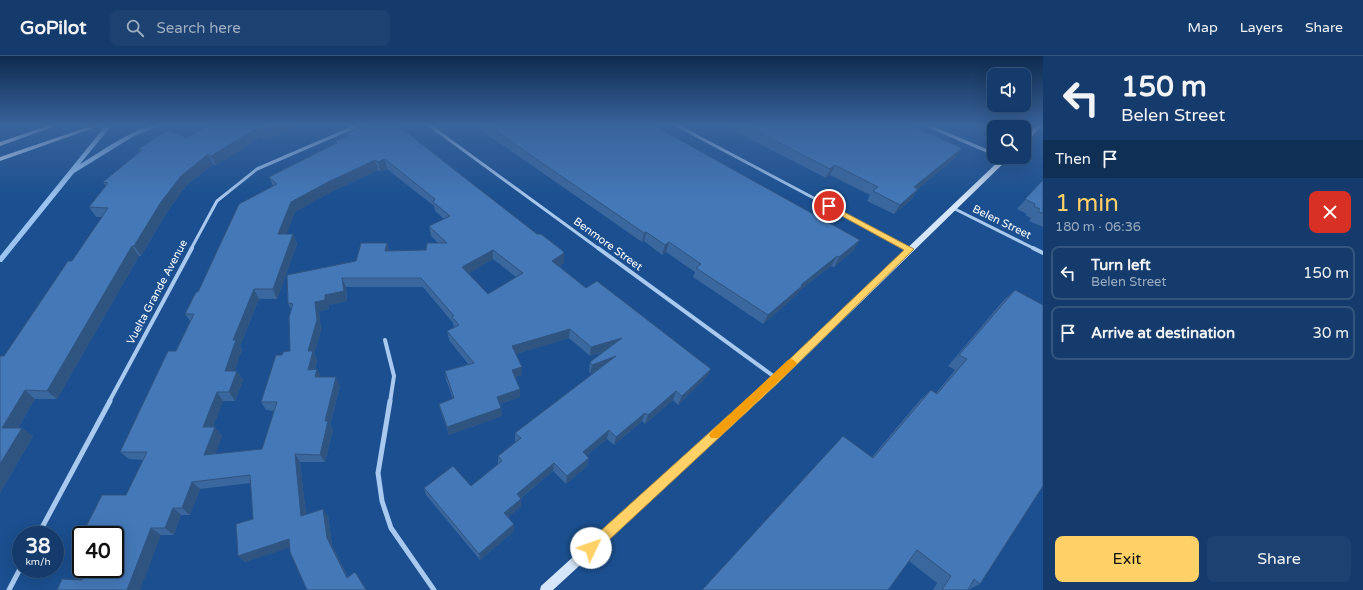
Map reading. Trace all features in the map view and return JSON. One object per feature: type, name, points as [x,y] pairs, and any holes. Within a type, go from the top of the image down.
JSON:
[{"type":"street","points":[[0,159],[27,150]]},
{"type":"street","name":"Vuelta Grande Avenue","points":[[43,526],[217,201],[257,169],[301,150]]},
{"type":"street","name":"Benmore Street","points":[[463,150],[776,378]]},
{"type":"street","points":[[723,150],[910,249]]},
{"type":"street","points":[[545,590],[776,378],[998,164]]},
{"type":"street","name":"Belen Street","points":[[953,208],[1043,253]]},
{"type":"street","points":[[385,340],[394,376],[378,473],[382,501],[391,528],[434,590]]},
{"type":"street","points":[[9,590],[15,578]]},
{"type":"building","points":[[142,150],[221,150],[211,156],[208,154],[181,176],[161,202],[134,246],[132,246],[47,391],[25,390],[2,428],[22,428],[0,464],[0,356],[4,356],[68,261],[72,261],[108,208],[89,207],[108,183],[103,182]]},
{"type":"building","points":[[323,150],[429,150],[537,234],[541,234],[563,251],[564,253],[552,261],[586,288],[597,281],[711,369],[682,396],[676,391],[648,415],[645,413],[616,437],[609,430],[583,452],[589,458],[567,476],[554,463],[517,494],[521,499],[504,513],[514,524],[479,554],[424,488],[453,466],[471,486],[502,461],[498,456],[521,438],[515,433],[616,356],[592,365],[590,362],[622,338],[591,347],[570,329],[512,346],[522,367],[512,370],[520,389],[497,397],[501,408],[447,427],[439,404],[454,398],[445,371],[474,363],[447,331],[459,325],[452,317],[454,316],[421,278],[342,278],[344,291],[325,295],[325,300],[315,302],[317,320],[308,351],[313,351],[308,370],[317,369],[315,377],[336,377],[325,421],[328,421],[320,455],[295,454],[301,516],[323,509],[327,538],[347,578],[355,572],[366,590],[307,590],[290,552],[289,539],[238,556],[236,524],[253,519],[250,475],[192,482],[182,508],[173,508],[165,528],[151,528],[127,590],[57,590],[62,579],[82,580],[83,578],[124,578],[124,526],[86,526],[102,495],[126,495],[147,452],[120,452],[168,351],[176,351],[194,314],[185,314],[196,292],[198,292],[239,204],[277,184],[269,177]],"holes":[[[385,159],[435,199],[433,202],[450,216],[429,226],[447,243],[427,243],[426,250],[385,251],[387,243],[361,243],[356,261],[287,275],[288,303],[293,304],[289,317],[290,351],[283,352],[282,355],[276,355],[261,402],[277,402],[262,449],[204,455],[215,427],[203,427],[217,392],[229,392],[237,371],[225,371],[236,340],[233,340],[254,289],[273,289],[293,234],[278,234],[291,202],[328,182],[375,160],[378,162]],[[493,250],[523,273],[488,294],[462,267]]]},
{"type":"building","points":[[523,150],[698,150],[860,240],[839,257],[837,256],[801,285],[802,286],[768,315],[696,268],[701,264],[669,242],[665,245],[646,232],[644,233]]},
{"type":"building","points":[[793,150],[960,150],[914,187],[918,189],[900,205],[873,191],[878,187],[835,165],[830,169]]},
{"type":"building","points":[[1043,180],[1043,214],[1038,211],[1040,209],[1034,206],[1035,204],[1025,199]]},
{"type":"building","points":[[1015,290],[1043,305],[1043,486],[980,584],[974,579],[968,590],[942,590],[951,576],[917,550],[888,590],[702,590],[843,436],[873,458],[931,390],[937,394],[967,359],[959,355]]},
{"type":"waterway","points":[[0,260],[89,150]]},
{"type":"waterway","points":[[73,171],[108,150]]},
{"type":"slow traffic","points":[[714,435],[792,363]]},
{"type":"route","points":[[591,548],[776,378],[910,249],[829,206]]}]
